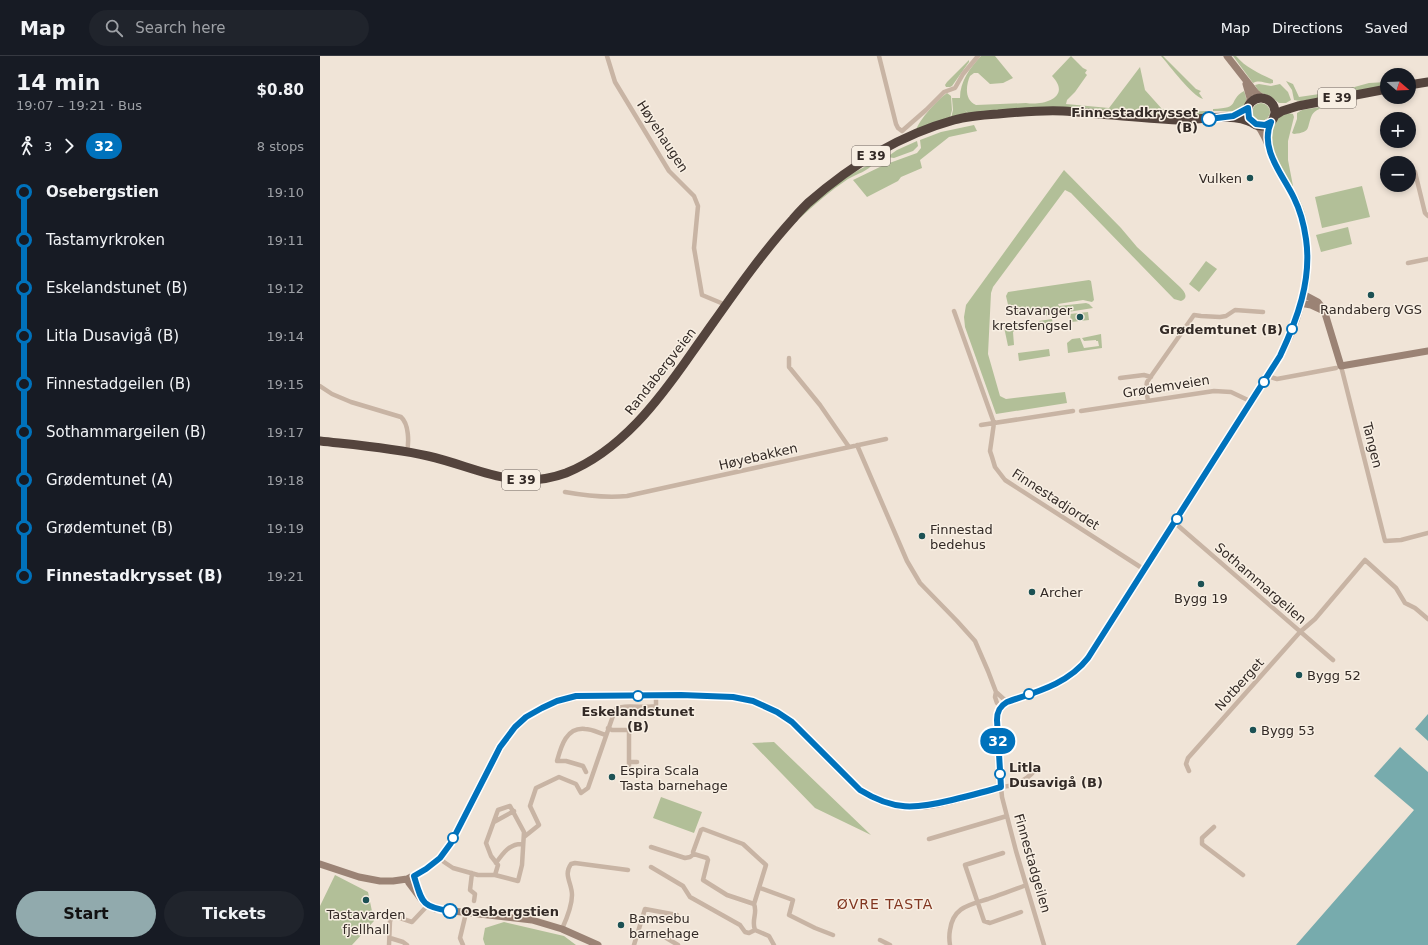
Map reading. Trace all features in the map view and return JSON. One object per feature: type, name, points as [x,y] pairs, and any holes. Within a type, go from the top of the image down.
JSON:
[{"type":"highway","points":[[1416,84],[1428,82]]},
{"type":"highway","name":"E 39","points":[[1254,124],[1265,125],[1282,111],[1298,106],[1380,90]]},
{"type":"highway","name":"E 39","points":[[1248,108],[1255,100],[1267,100],[1283,106],[1298,106]]},
{"type":"highway","points":[[1267,100],[1275,110],[1272,119]]},
{"type":"highway","name":"Randabergveien","points":[[1233,116],[1248,108]]},
{"type":"highway","points":[[1248,108],[1249,118],[1254,124]]},
{"type":"highway","name":"Randabergveien","points":[[320,441],[429,456],[514,480],[548,478],[574,469],[603,452],[626,434],[642,418],[667,387],[760,258],[793,219],[837,184],[872,160],[912,141],[946,128],[1012,116],[1039,114],[1092,114],[1178,120],[1233,116],[1254,124]]},
{"type":"main road","points":[[1227,56],[1256,93],[1267,100]]},
{"type":"main road","points":[[1242,75],[1250,98],[1248,108]]},
{"type":"main road","points":[[1268,144],[1267,133],[1272,119]]},
{"type":"main road","points":[[320,864],[359,877],[380,881],[393,881],[411,877],[426,869],[440,858],[451,843],[500,747],[515,727],[526,717],[542,708],[557,701],[576,696],[733,697],[753,701],[777,712],[792,722],[860,790],[871,797],[898,806],[913,808],[928,806],[1001,787],[997,720],[998,711],[1004,704],[1060,682],[1077,671],[1088,658],[1252,402],[1286,343],[1303,294],[1307,262],[1304,230],[1297,205],[1277,168],[1268,144],[1261,131],[1254,124]]},
{"type":"main road","points":[[1303,294],[1320,304],[1326,312]]},
{"type":"main road","points":[[1300,303],[1316,307],[1326,312]]},
{"type":"main road","name":"Tangen","points":[[1326,312],[1338,367]]},
{"type":"main road","points":[[1338,367],[1428,351]]},
{"type":"main road","points":[[411,877],[409,882],[428,905],[435,909],[516,918],[537,922],[562,929],[598,945]]},
{"type":"street","name":"Høyehaugen","points":[[607,56],[615,82],[669,171],[694,196],[698,206],[694,248],[702,295],[726,305]]},
{"type":"street","points":[[879,56],[896,124],[902,131],[944,92],[955,88],[963,74],[978,56]]},
{"type":"street","points":[[1416,176],[1425,213],[1428,216]]},
{"type":"street","points":[[1408,263],[1428,259]]},
{"type":"street","name":"Finnestadjordet","points":[[954,310],[994,423],[990,451],[994,467],[1005,480],[1145,570]]},
{"type":"street","points":[[1148,401],[1146,386],[1194,315],[1220,317],[1226,316],[1234,310],[1263,312]]},
{"type":"street","points":[[789,358],[789,367],[820,404],[848,447],[886,439]]},
{"type":"street","points":[[1267,376],[1277,379],[1338,367]]},
{"type":"street","name":"Tangen","points":[[1338,367],[1385,541],[1401,540],[1428,533]]},
{"type":"street","points":[[1120,378],[1144,375],[1151,377]]},
{"type":"street","points":[[320,386],[332,394],[351,402],[401,417],[406,423],[407,428],[407,452]]},
{"type":"street","name":"Grødemveien","points":[[1081,411],[1221,391],[1236,394],[1252,402]]},
{"type":"street","points":[[981,425],[1074,411]]},
{"type":"street","points":[[857,445],[907,561],[920,583],[957,620],[975,641],[983,657],[996,692],[1004,704]]},
{"type":"street","name":"Høyebakken","points":[[565,492],[589,497],[627,496],[848,447]]},
{"type":"street","name":"Sothammargeilen","points":[[1175,523],[1333,660]]},
{"type":"street","name":"Notberget","points":[[1189,771],[1186,764],[1187,760],[1192,754],[1311,620],[1317,611],[1365,560],[1396,588],[1404,603],[1415,608],[1428,619]]},
{"type":"street","points":[[996,692],[995,697],[997,703],[1004,704]]},
{"type":"street","points":[[524,837],[539,825],[530,806],[536,788],[559,777],[576,784],[581,793],[588,788],[616,709],[620,707],[656,706],[656,696]]},
{"type":"street","points":[[608,728],[612,730],[629,730],[629,764],[637,762]]},
{"type":"street","points":[[586,772],[582,766],[566,761],[556,761],[563,742],[567,735],[579,729],[586,729],[606,735]]},
{"type":"street","points":[[1001,787],[1014,785],[1020,782],[1036,769]]},
{"type":"street","name":"Finnestadgeilen","points":[[1001,787],[1007,816],[1044,945]]},
{"type":"street","points":[[440,858],[453,868],[483,875],[495,875],[518,881],[522,865],[524,830],[514,811],[509,806],[498,810],[486,844],[498,866],[495,875]]},
{"type":"street","points":[[493,822],[514,811]]},
{"type":"street","points":[[929,839],[1007,816]]},
{"type":"street","points":[[1214,827],[1202,838],[1202,844],[1243,875]]},
{"type":"street","points":[[651,847],[685,858],[690,857],[694,854],[702,830],[706,830],[743,844],[766,865],[754,904],[756,910],[753,921],[755,930]]},
{"type":"street","points":[[496,863],[512,846],[524,844]]},
{"type":"street","points":[[1003,853],[965,865],[983,920],[987,923],[1021,912]]},
{"type":"street","points":[[694,854],[708,860],[703,878],[704,881],[727,895],[754,904]]},
{"type":"street","points":[[562,929],[568,914],[572,894],[567,873],[571,864],[575,863],[628,870]]},
{"type":"street","points":[[651,866],[682,886],[690,897],[739,924],[744,932],[748,934],[755,930]]},
{"type":"street","points":[[472,873],[470,890],[475,894],[474,901]]},
{"type":"street","points":[[950,945],[948,935],[953,917],[958,911],[977,902],[1026,885]]},
{"type":"street","points":[[760,888],[793,900],[789,915],[833,935]]},
{"type":"street","points":[[389,945],[390,924],[392,918],[412,922],[428,905]]},
{"type":"street","points":[[634,945],[645,909],[677,915]]},
{"type":"street","points":[[463,945],[460,938],[466,913]]},
{"type":"street","points":[[755,930],[769,936],[774,945]]},
{"type":"street","points":[[638,932],[663,936],[678,945]]},
{"type":"street","points":[[390,938],[403,942],[407,945]]},
{"type":"street","points":[[880,940],[890,945]]},
{"type":"green space","points":[[981,56],[995,56],[1013,78],[1003,83],[990,84],[978,73],[974,73],[970,76],[967,92],[969,100],[976,105],[1033,104],[1053,98],[1057,95],[1059,90],[1057,83],[1052,76],[1071,56],[1087,70],[1085,73],[1087,75],[1075,92],[1067,100],[1066,104],[1109,108],[1140,67],[1145,90],[1162,109],[1178,112],[1206,111],[1207,114],[1200,116],[968,113],[965,110],[968,114],[951,118],[953,110],[952,98],[960,98],[960,92],[966,75]]},
{"type":"green space","points":[[1161,56],[1163,56],[1196,89],[1201,91],[1199,93],[1203,99],[1187,86]]},
{"type":"green space","points":[[1233,56],[1236,56],[1253,70],[1273,80],[1273,83],[1253,83]]},
{"type":"green space","points":[[969,60],[952,86],[946,87],[945,85],[947,82]]},
{"type":"green space","points":[[1286,81],[1293,84],[1299,97],[1340,91],[1369,83],[1380,82],[1380,87],[1301,101],[1294,100],[1292,90]]},
{"type":"green space","points":[[1259,84],[1271,86],[1280,84],[1288,92],[1291,100],[1286,103],[1279,103],[1270,96],[1259,92],[1255,85]]},
{"type":"green space","points":[[1244,91],[1246,99],[1245,105],[1242,108],[1232,111],[1213,111],[1213,109],[1231,106],[1236,98]]},
{"type":"green space","points":[[947,93],[951,96],[952,110],[950,118],[916,130],[929,110]]},
{"type":"green space","points":[[1257,103],[1265,103],[1270,108],[1268,119],[1265,121],[1257,121],[1252,116],[1252,108]]},
{"type":"green space","points":[[1326,106],[1313,113],[1306,131],[1294,134],[1292,133],[1297,119],[1297,113],[1302,110]]},
{"type":"green space","points":[[1288,113],[1293,114],[1294,117],[1288,141],[1288,160],[1292,187],[1277,161],[1270,138],[1272,126],[1278,118]]},
{"type":"green space","points":[[974,125],[977,131],[949,137],[920,160],[922,168],[901,177],[898,181],[867,197],[853,180],[884,165],[917,153],[921,148],[920,140],[941,132]]},
{"type":"green space","points":[[917,141],[918,146],[913,151],[894,158],[887,157],[897,150]]},
{"type":"green space","points":[[874,163],[866,170],[848,179],[835,188],[799,219],[833,186],[853,173]]},
{"type":"green space","points":[[1064,170],[1121,228],[1137,247],[1180,287],[1185,293],[1186,297],[1181,301],[1174,299],[1071,193],[1065,190],[993,287],[991,293],[988,354],[1000,396],[1006,399],[1065,392],[1067,403],[996,414],[965,327],[964,317],[966,305]]},
{"type":"green space","points":[[1362,186],[1370,217],[1322,228],[1315,197]]},
{"type":"green space","points":[[1295,191],[1305,212],[1310,238],[1311,264],[1309,287],[1310,270]]},
{"type":"green space","points":[[1348,227],[1352,244],[1321,252],[1316,235]]},
{"type":"green space","points":[[1206,261],[1217,269],[1199,292],[1189,284]]},
{"type":"green space","points":[[1089,280],[1091,281],[1094,300],[1092,302],[1083,300],[1058,304],[1059,306],[1086,303],[1093,308],[1043,316],[1041,312],[1042,316],[1035,316],[1034,312],[1017,315],[1016,311],[1009,309],[1006,296],[1008,292]]},
{"type":"green space","name":"Stavanger kretsfengsel","points":[[1088,312],[1089,320],[1071,322],[1070,314]]},
{"type":"green space","points":[[1052,319],[1053,325],[1040,327],[1039,321]]},
{"type":"green space","points":[[1027,323],[1030,325],[1028,329],[1016,331],[1016,325]]},
{"type":"green space","points":[[1013,325],[1014,345],[1008,346],[1004,327]]},
{"type":"green space","points":[[1101,334],[1102,348],[1068,353],[1067,343],[1072,339],[1080,338],[1084,348],[1099,346],[1098,341],[1096,340],[1084,341],[1082,338]]},
{"type":"green space","points":[[1049,349],[1050,356],[1019,361],[1018,353]]},
{"type":"green space","points":[[774,742],[871,835],[815,808],[752,743]]},
{"type":"green space","points":[[661,797],[702,812],[694,833],[653,818]]},
{"type":"green space","points":[[335,875],[368,892],[374,921],[352,945],[320,945],[320,906]]},
{"type":"green space","points":[[504,922],[564,936],[576,945],[485,945],[483,939],[485,928]]},
{"type":"water","points":[[1428,714],[1428,741],[1415,729]]},
{"type":"water","points":[[1400,747],[1428,772],[1428,945],[1296,945],[1414,810],[1374,776]]},
{"type":"bus line","name":"32","points":[[450,911],[435,909],[424,903],[419,895],[414,876],[440,858],[451,843],[500,747],[515,727],[526,717],[542,708],[557,701],[576,696],[681,695],[733,697],[753,701],[777,712],[792,722],[851,783],[860,790],[871,797],[898,806],[913,808],[928,806],[1001,787],[997,720],[998,711],[1001,706],[1007,702],[1066,679],[1083,665],[1280,356],[1296,319],[1306,279],[1306,238],[1297,205],[1270,152],[1267,133],[1271,122],[1262,126],[1253,123],[1249,118],[1248,108],[1233,116],[1209,119]]},
{"type":"place","name":"Finnestadkrysset (B)","points":[[1209,119]]},
{"type":"place","name":"Vulken","points":[[1250,178]]},
{"type":"place","name":"Randaberg VGS","points":[[1371,295]]},
{"type":"place","name":"Stavanger kretsfengsel","points":[[1080,317]]},
{"type":"place","name":"Grødemtunet (B)","points":[[1292,329]]},
{"type":"place","name":"Finnestad bedehus","points":[[922,536]]},
{"type":"place","name":"Bygg 19","points":[[1201,584]]},
{"type":"place","name":"Archer","points":[[1032,592]]},
{"type":"place","name":"Bygg 52","points":[[1299,675]]},
{"type":"place","name":"Eskelandstunet (B)","points":[[638,696]]},
{"type":"place","name":"Bygg 53","points":[[1253,730]]},
{"type":"place","name":"Litla Dusavigå (B)","points":[[1000,774]]},
{"type":"place","name":"Espira Scala Tasta barnehage","points":[[612,777]]},
{"type":"place","name":"Tastavarden fjellhall","points":[[366,900]]},
{"type":"place","name":"Osebergstien","points":[[450,911]]},
{"type":"place","name":"Bamsebu barnehage","points":[[621,925]]},
{"type":"district","name":"ØVRE TASTA","points":[[885,904]]}]
